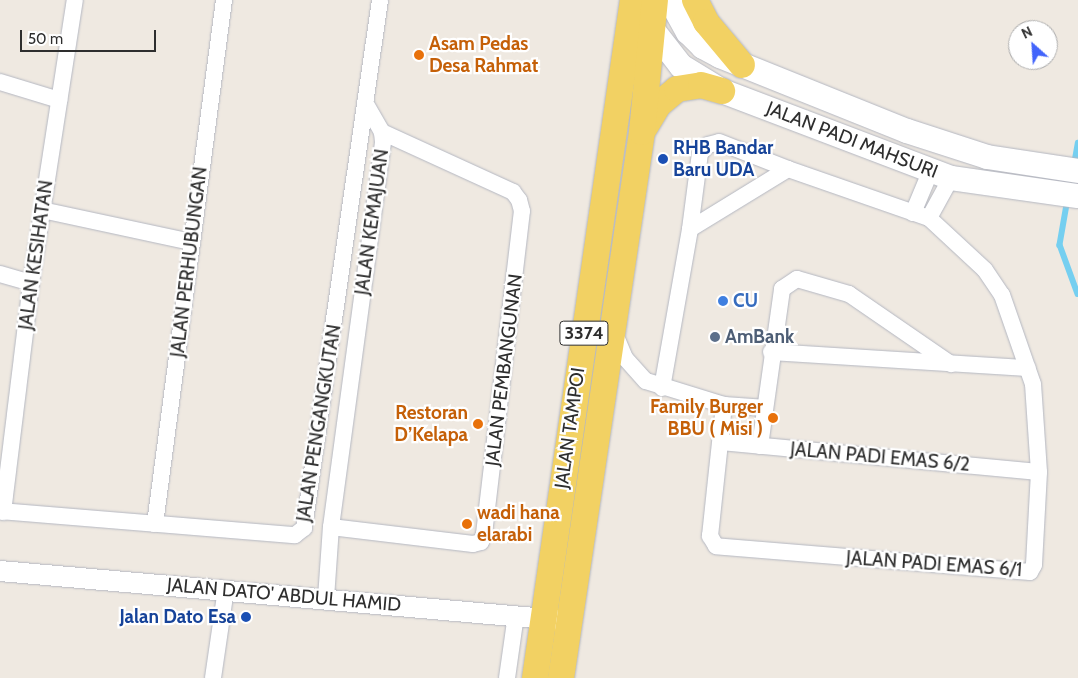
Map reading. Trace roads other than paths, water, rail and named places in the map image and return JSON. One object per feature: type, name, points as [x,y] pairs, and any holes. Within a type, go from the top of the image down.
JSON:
[{"type":"main road","points":[[620,0],[624,48]]},
{"type":"main road","name":"JALAN TAMPOI","points":[[560,678],[556,620],[624,48],[633,0]]},
{"type":"main road","points":[[643,0],[652,30]]},
{"type":"main road","name":"JALAN TAMPOI","points":[[535,678],[556,620],[611,324],[642,132],[655,0]]},
{"type":"main road","name":"JALAN PADI MAHSURI","points":[[670,0],[688,32],[703,47],[742,65],[907,131],[987,157],[1078,171]]},
{"type":"main road","points":[[695,0],[706,22],[742,65]]},
{"type":"main road","name":"JALAN PADI MAHSURI","points":[[652,30],[681,66],[722,91],[941,174],[1028,190],[1078,196]]},
{"type":"main road","points":[[642,132],[667,94],[701,85],[722,91]]},
{"type":"street","name":"JALAN KESIHATAN","points":[[2,512],[31,283],[75,0]]},
{"type":"street","name":"JALAN PERHUBUNGAN","points":[[155,524],[224,0]]},
{"type":"street","points":[[365,103],[380,0]]},
{"type":"street","points":[[0,82],[59,100]]},
{"type":"street","name":"JALAN KEMAJUAN","points":[[326,598],[331,527],[382,132],[365,103]]},
{"type":"street","name":"JALAN PENGANGKUTAN","points":[[2,512],[295,535],[304,528],[365,103]]},
{"type":"street","name":"JALAN PEMBANGUNAN","points":[[331,527],[473,544],[481,542],[484,534],[522,211],[519,200],[513,192],[382,132]]},
{"type":"street","name":"JALAN PADI EMAS 6/1","points":[[662,388],[690,229],[700,153],[708,145],[719,142],[788,169],[929,218],[985,270],[1002,294],[1033,384],[1039,472],[1034,565],[1030,572],[716,546],[710,536],[724,405]]},
{"type":"street","points":[[690,229],[788,169]]},
{"type":"street","points":[[913,213],[941,174]]},
{"type":"street","points":[[929,218],[941,174]]},
{"type":"street","points":[[42,210],[191,242]]},
{"type":"street","points":[[0,274],[31,283]]},
{"type":"street","points":[[760,446],[763,408],[782,289],[797,279],[849,294],[951,364]]},
{"type":"street","points":[[611,324],[617,343],[634,371],[662,388],[724,405],[763,408]]},
{"type":"street","points":[[771,352],[1028,368]]},
{"type":"street","name":"JALAN PADI EMAS 6/2","points":[[721,442],[1039,472]]},
{"type":"street","name":"JALAN DATO' ABDUL HAMID","points":[[0,571],[226,588],[556,620]]},
{"type":"street","points":[[213,678],[226,588]]},
{"type":"street","points":[[507,678],[516,615]]},
{"type":"waterway","points":[[1074,165],[1078,143]]},
{"type":"waterway","points":[[1068,199],[1060,245],[1078,294]]},
{"type":"place","name":"Asam Pedas Desa Rahmat","points":[[419,55]]},
{"type":"place","name":"RHB Bandar Baru UDA","points":[[663,159]]},
{"type":"place","name":"CU","points":[[723,301]]},
{"type":"place","name":"AmBank","points":[[715,337]]},
{"type":"place","name":"Family Burger BBU ( Misi )","points":[[773,418]]},
{"type":"place","name":"Restoran D’Kelapa","points":[[478,424]]},
{"type":"place","name":"wadi hana elarabi","points":[[467,524]]},
{"type":"place","name":"Jalan Dato Esa","points":[[246,617]]}]
